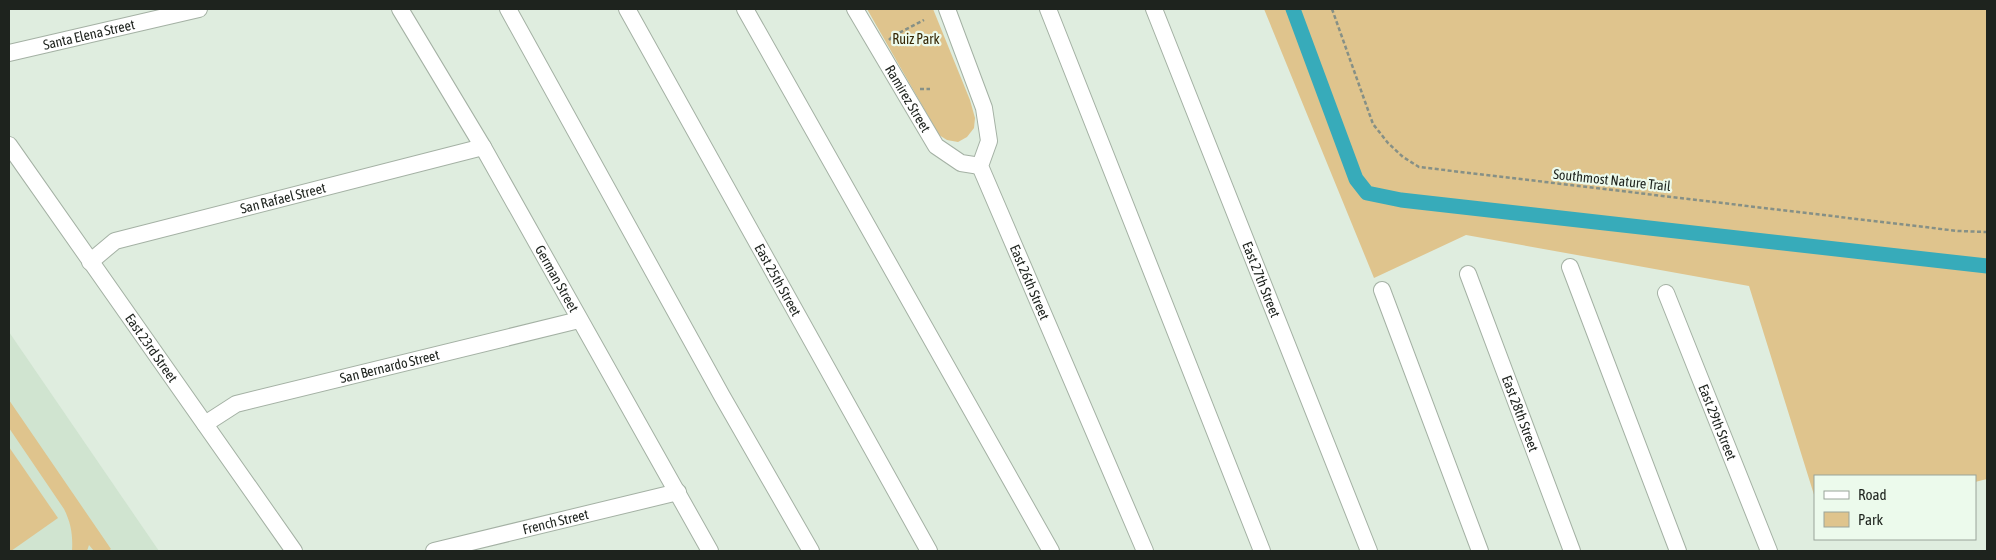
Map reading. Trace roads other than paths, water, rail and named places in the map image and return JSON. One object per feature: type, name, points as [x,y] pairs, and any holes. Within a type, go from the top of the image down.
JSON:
[{"type":"street","name":"Santa Elena Street","points":[[9,53],[199,9]]},
{"type":"street","name":"German Street","points":[[400,9],[483,147],[710,551]]},
{"type":"street","points":[[508,9],[722,396],[811,551]]},
{"type":"street","name":"East 25th Street","points":[[627,9],[928,551]]},
{"type":"street","points":[[745,9],[1051,551]]},
{"type":"street","name":"Ramirez Street","points":[[855,9],[936,146],[961,163],[980,166]]},
{"type":"street","points":[[946,9],[984,108],[989,141],[980,166]]},
{"type":"street","points":[[1048,9],[1262,551]]},
{"type":"street","name":"East 27th Street","points":[[1154,9],[1369,551]]},
{"type":"street","name":"East 23rd Street","points":[[9,145],[294,551]]},
{"type":"street","name":"San Rafael Street","points":[[90,262],[115,242],[483,147]]},
{"type":"street","name":"East 26th Street","points":[[980,166],[1145,551]]},
{"type":"street","points":[[1570,267],[1678,551]]},
{"type":"street","name":"East 28th Street","points":[[1468,274],[1572,551]]},
{"type":"street","points":[[1382,290],[1480,551]]},
{"type":"street","name":"East 29th Street","points":[[1666,293],[1769,551]]},
{"type":"street","name":"San Bernardo Street","points":[[205,424],[236,404],[580,320]]},
{"type":"street","name":"French Street","points":[[434,551],[678,492]]},
{"type":"waterway","points":[[1293,9],[1356,179],[1367,193],[1401,200],[1987,266]]},
{"type":"park label","name":"Ruiz Park","points":[[916,39]]}]
